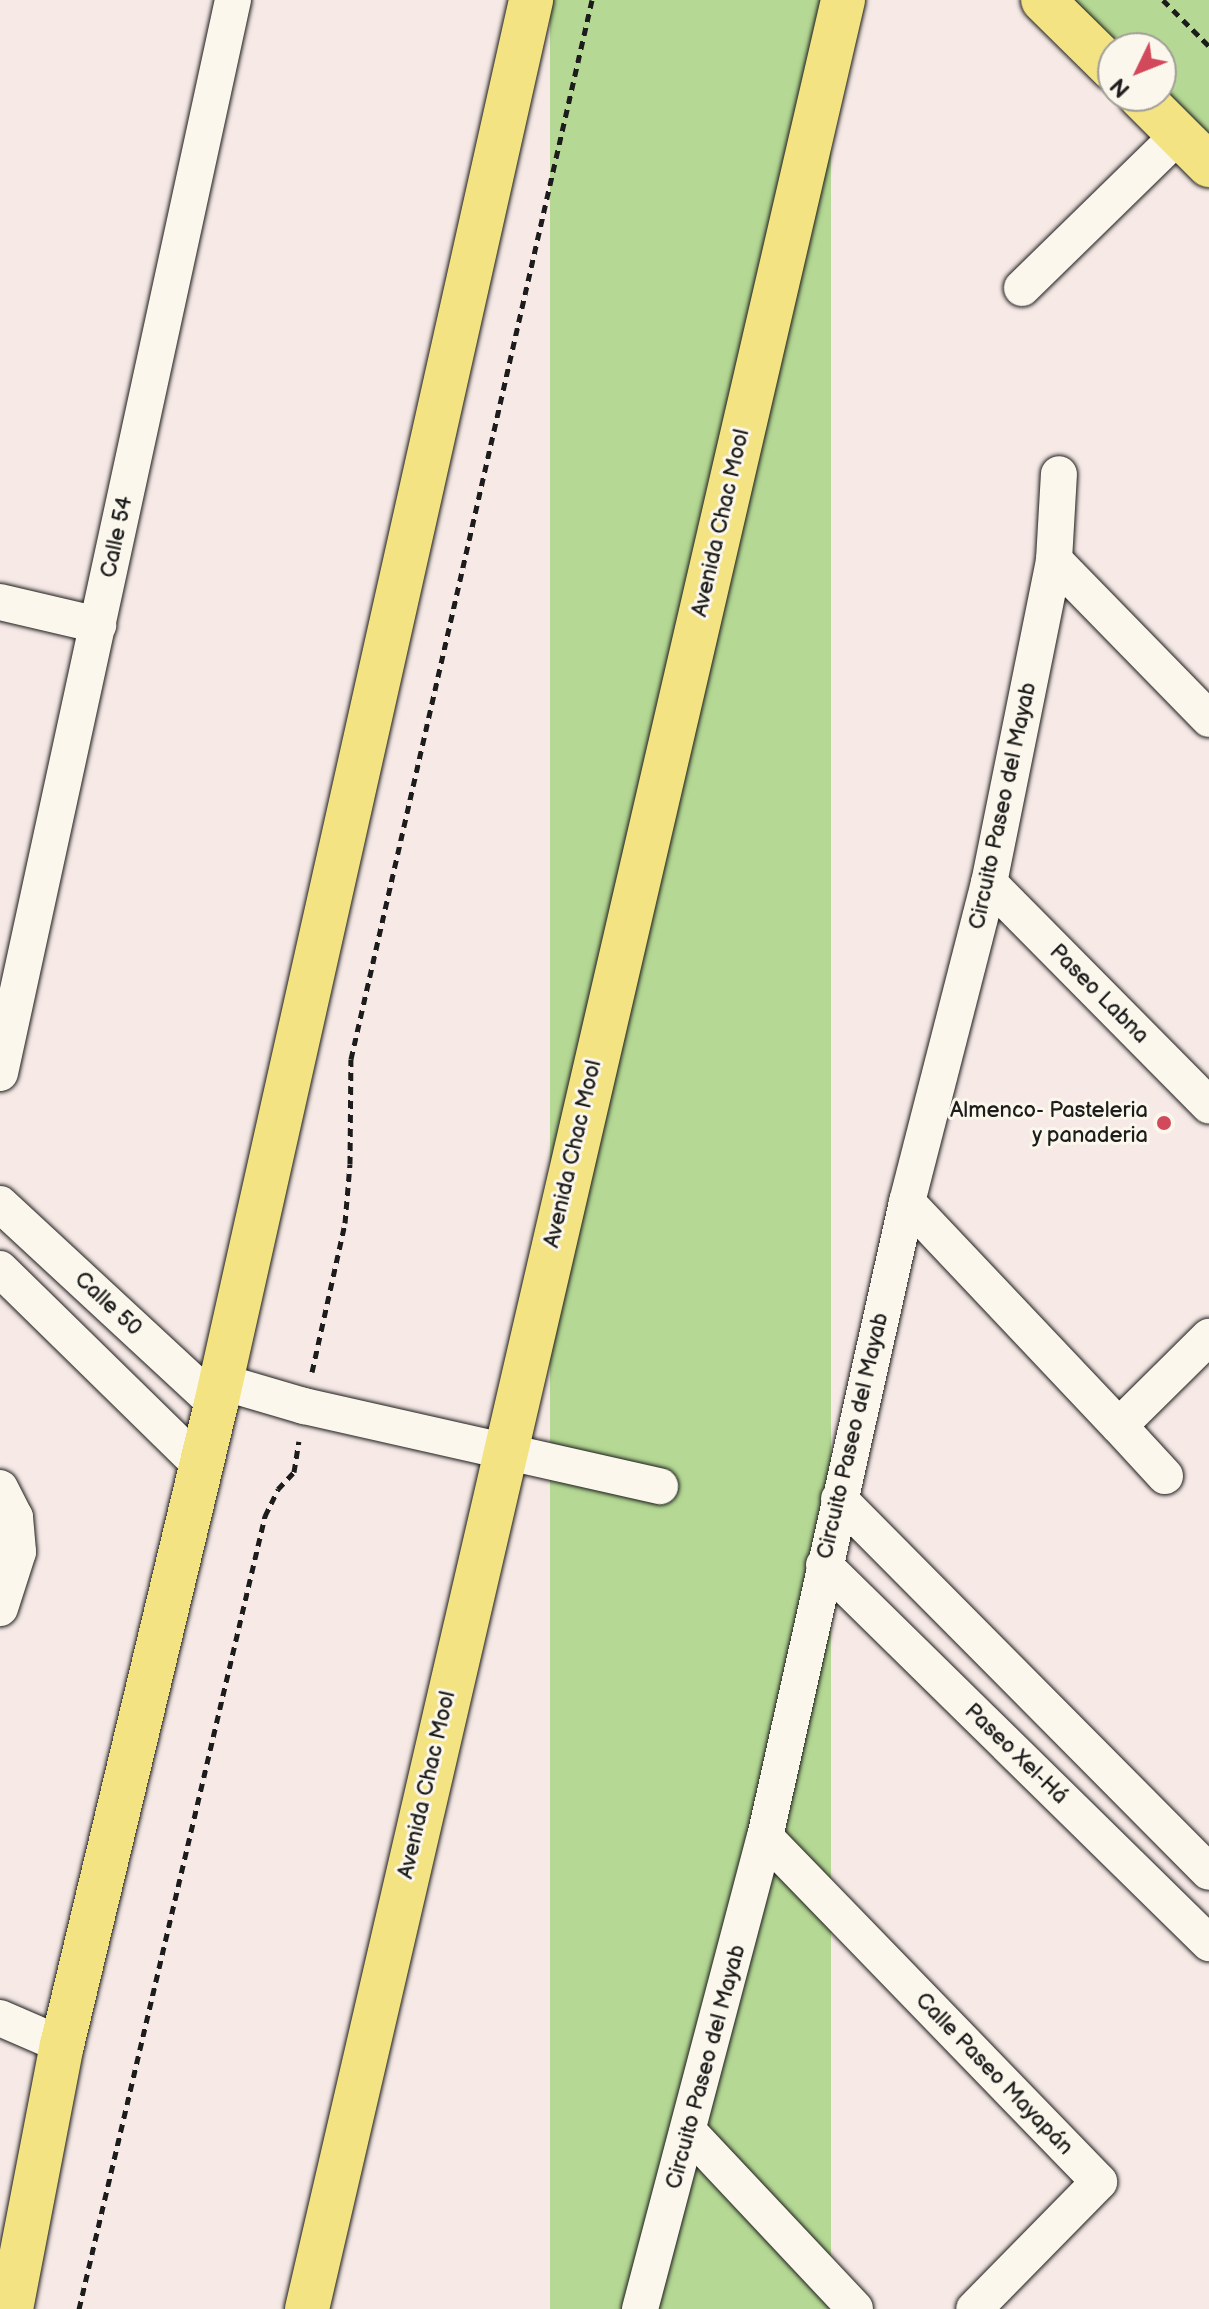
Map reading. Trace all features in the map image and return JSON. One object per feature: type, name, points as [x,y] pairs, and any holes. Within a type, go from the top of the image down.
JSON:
[{"type":"main road","points":[[11,2309],[62,2045],[201,1466],[531,0]]},
{"type":"main road","points":[[1043,0],[1097,53]]},
{"type":"main road","name":"Avenida Chac Mool","points":[[307,2309],[504,1448],[844,2]]},
{"type":"main road","points":[[1156,112],[1194,150]]},
{"type":"street","name":"Calle 54","points":[[0,1073],[233,0]]},
{"type":"street","points":[[1022,288],[1194,150]]},
{"type":"street","name":"Circuito Paseo del Mayab","points":[[640,2309],[690,2133],[765,1837],[907,1202],[989,883],[1054,560],[1059,474]]},
{"type":"street","points":[[1054,560],[1209,719]]},
{"type":"street","points":[[0,602],[98,625]]},
{"type":"street","name":"Paseo Labna","points":[[989,883],[1209,1105]]},
{"type":"street","points":[[907,1202],[1165,1476]]},
{"type":"street","name":"Calle 50","points":[[0,1204],[217,1393]]},
{"type":"street","points":[[0,1269],[201,1466]]},
{"type":"street","points":[[1119,1426],[1209,1337]]},
{"type":"street","points":[[217,1393],[304,1406],[504,1448],[660,1486]]},
{"type":"street","points":[[0,1488],[15,1517],[18,1552],[0,1608]]},
{"type":"street","points":[[839,1499],[1209,1872]]},
{"type":"street","name":"Paseo Xel-Há","points":[[824,1565],[1209,1943]]},
{"type":"street","name":"Calle Paseo Mayapán","points":[[765,1837],[1099,2182],[974,2309]]},
{"type":"street","points":[[0,2018],[62,2045]]},
{"type":"street","points":[[690,2133],[855,2309]]},
{"type":"path","points":[[79,2309],[265,1516],[278,1489],[294,1472],[304,1406],[345,1223],[350,1164],[351,1059],[592,0]]},
{"type":"path","points":[[1163,0],[1209,46]]},
{"type":"green space","points":[[550,0],[831,0],[831,2309],[550,2309]]},
{"type":"green space","points":[[1053,0],[1209,0],[1209,165],[1172,112],[1177,112],[1177,32],[1097,32],[1097,35]]},
{"type":"place","name":"Almenco- Pasteleria y panaderia","points":[[1164,1123]]}]
